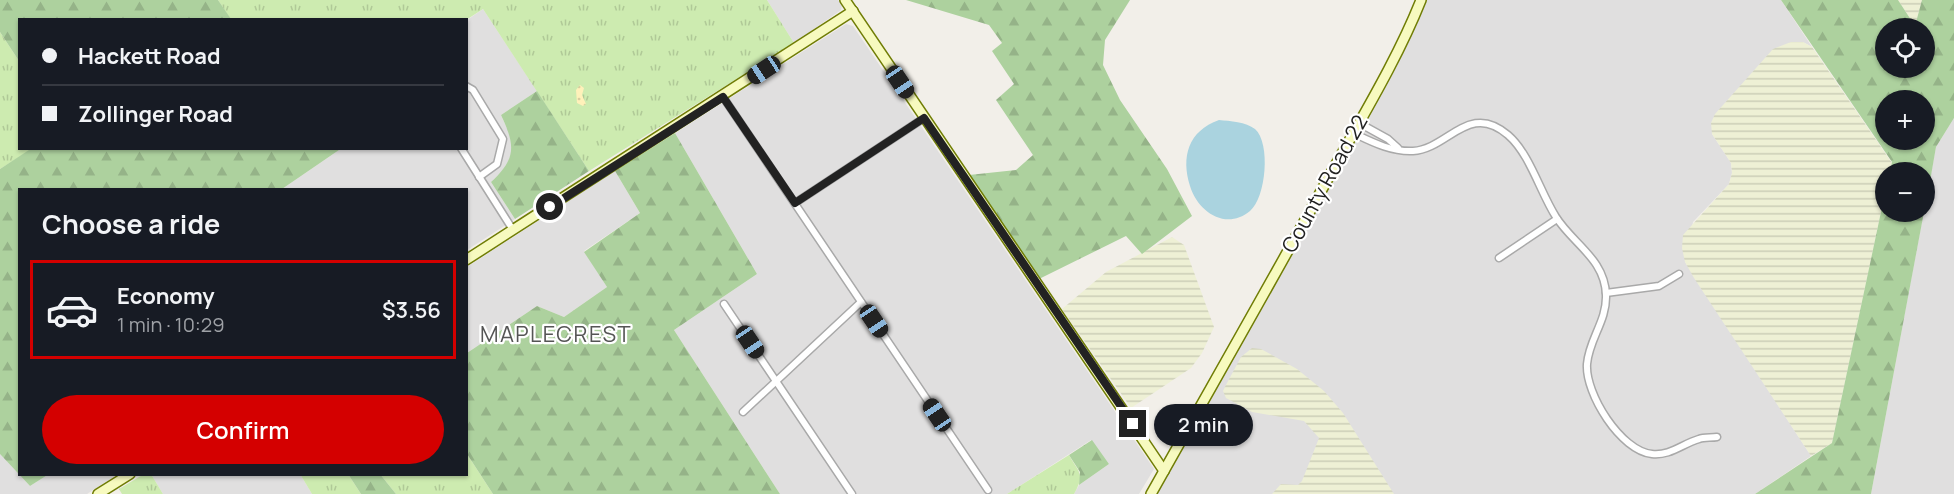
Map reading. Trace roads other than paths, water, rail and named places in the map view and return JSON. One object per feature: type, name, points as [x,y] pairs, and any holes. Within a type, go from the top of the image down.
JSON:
[{"type":"street","points":[[845,0],[1164,471]]},
{"type":"street","name":"County Road 22","points":[[1151,494],[1225,366],[1359,123],[1404,39],[1421,0]]},
{"type":"street","points":[[468,259],[852,12]]},
{"type":"street","points":[[468,87],[473,90],[503,139],[497,164],[479,177]]},
{"type":"street","points":[[723,97],[988,490]]},
{"type":"street","points":[[795,203],[924,118]]},
{"type":"street","points":[[1359,123],[1388,139],[1398,149]]},
{"type":"street","points":[[1353,133],[1383,148],[1421,149],[1465,125],[1485,124],[1501,129],[1521,148],[1557,219],[1598,266],[1606,293],[1605,312],[1592,342],[1587,376],[1595,399],[1618,433],[1634,448],[1652,454],[1675,451],[1698,439],[1717,437]]},
{"type":"street","points":[[462,150],[513,230]]},
{"type":"street","points":[[1499,258],[1557,219]]},
{"type":"street","points":[[1606,293],[1659,286],[1679,274]]},
{"type":"street","points":[[743,412],[861,302]]},
{"type":"street","points":[[724,304],[852,494]]},
{"type":"street","points":[[98,494],[127,476]]},
{"type":"water","points":[[1219,120],[1238,122],[1255,129],[1260,136],[1265,158],[1260,195],[1250,211],[1241,217],[1232,219],[1223,219],[1206,211],[1194,195],[1187,175],[1187,155],[1194,138],[1208,125]]},
{"type":"district","name":"MAPLECREST","points":[[556,334]]}]
